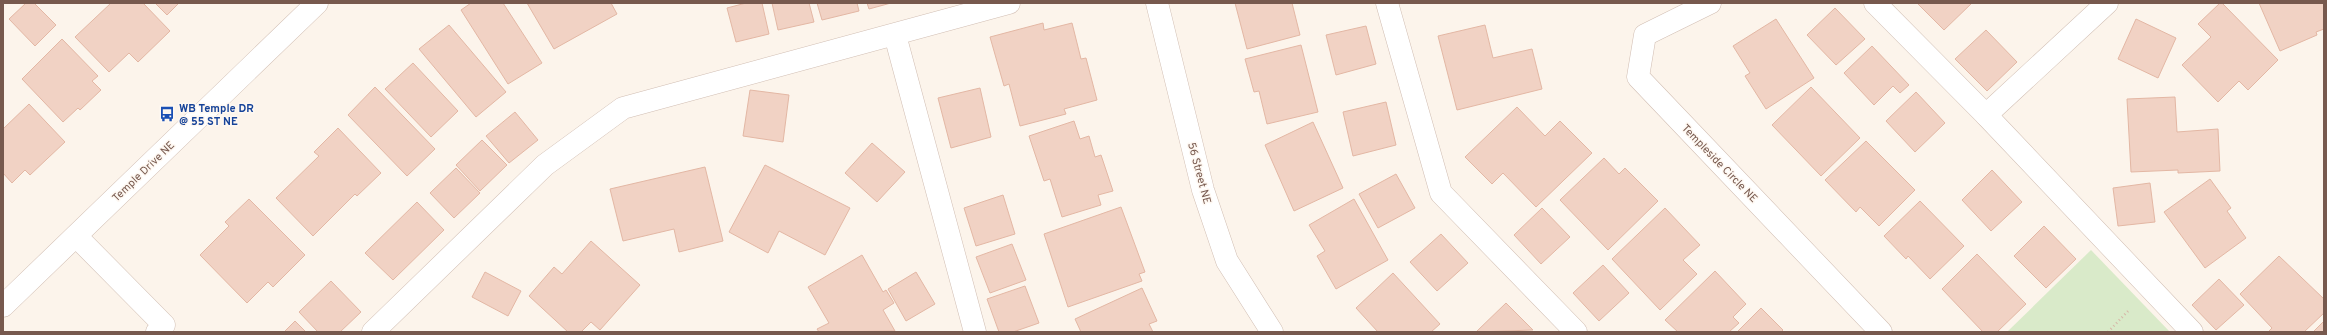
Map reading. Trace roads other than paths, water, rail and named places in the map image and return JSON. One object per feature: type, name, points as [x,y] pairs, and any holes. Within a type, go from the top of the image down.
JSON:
[{"type":"street","name":"Temple Drive NE","points":[[3,306],[317,3]]},
{"type":"street","points":[[372,332],[545,165],[623,108],[1009,3]]},
{"type":"street","name":"56 Street NE","points":[[1156,3],[1203,190],[1227,261],[1269,331]]},
{"type":"street","points":[[1387,3],[1441,193],[1576,332]]},
{"type":"street","name":"Templeside Circle NE","points":[[1710,3],[1645,35],[1638,77],[1881,332]]},
{"type":"street","points":[[1875,3],[1986,115],[2192,332]]},
{"type":"street","points":[[1986,115],[2107,3]]},
{"type":"street","points":[[895,35],[974,332]]},
{"type":"street","points":[[76,236],[164,330]]},
{"type":"place","name":"WB Temple DR @ 55 ST NE","points":[[167,114]]}]
